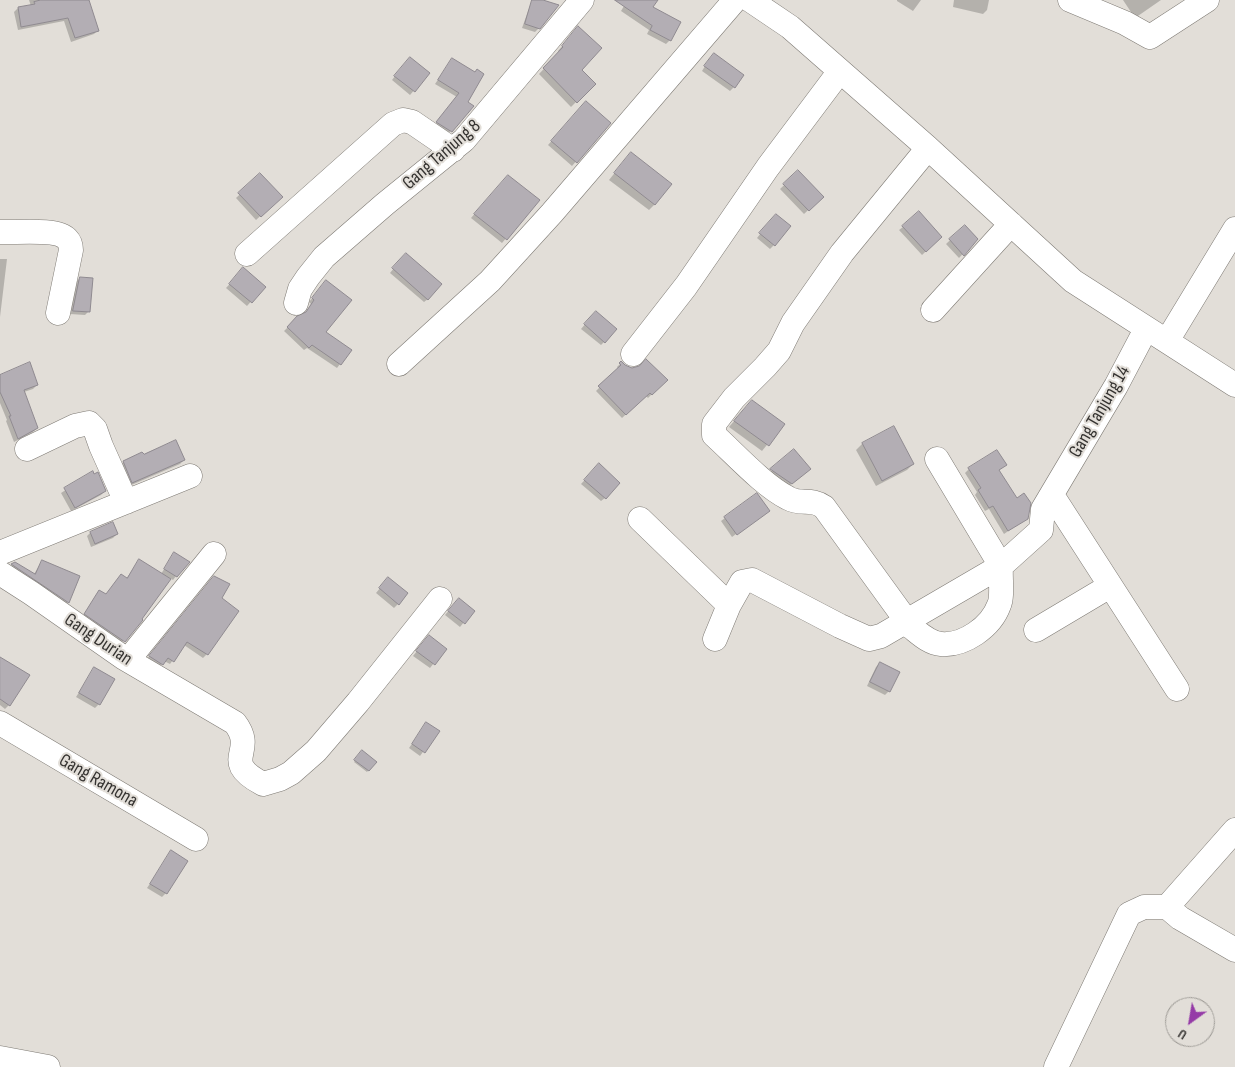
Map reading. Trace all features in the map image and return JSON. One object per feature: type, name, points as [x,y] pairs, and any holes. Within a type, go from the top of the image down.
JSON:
[{"type":"street","name":"Gang Tanjung 8","points":[[296,303],[300,290],[324,257],[474,131],[582,0]]},
{"type":"street","points":[[399,364],[490,281],[552,213],[736,0]]},
{"type":"street","points":[[750,0],[790,26],[928,148],[1073,281],[1235,385]]},
{"type":"street","points":[[1070,0],[1125,23],[1150,37],[1207,0]]},
{"type":"street","points":[[633,354],[686,286],[768,167],[840,71]]},
{"type":"street","points":[[246,254],[393,124],[403,120],[412,122],[453,150]]},
{"type":"street","points":[[928,148],[842,253],[793,323],[779,351],[734,398],[714,424],[714,435],[777,492],[798,502],[816,501],[824,507],[911,627],[927,640],[941,644],[966,640],[986,626],[1000,604],[1001,566],[937,459]]},
{"type":"street","points":[[933,310],[1011,224]]},
{"type":"street","points":[[1167,341],[1235,229]]},
{"type":"street","points":[[0,232],[54,233],[67,239],[70,244],[70,250],[58,313]]},
{"type":"street","name":"Gang Tanjung 14","points":[[729,605],[742,582],[752,580],[869,639],[881,636],[1001,566],[1041,530],[1043,509],[1116,386],[1146,329]]},
{"type":"street","points":[[28,449],[75,426],[89,423],[95,428],[100,446],[126,502]]},
{"type":"street","points":[[0,553],[190,476]]},
{"type":"street","points":[[1052,495],[1177,688]]},
{"type":"street","points":[[640,519],[729,605],[715,639]]},
{"type":"street","points":[[128,660],[214,554]]},
{"type":"street","name":"Gang Durian","points":[[0,573],[128,660],[231,721],[242,734],[240,767],[246,774],[262,784],[280,779],[291,773],[316,751],[334,732],[440,599]]},
{"type":"street","points":[[1036,630],[1110,586]]},
{"type":"street","name":"Gang Ramona","points":[[0,723],[196,839]]},
{"type":"street","points":[[1167,908],[1235,830]]},
{"type":"street","points":[[1056,1067],[1129,914],[1144,907],[1167,908],[1235,950]]},
{"type":"street","points":[[0,1058],[48,1067]]},
{"type":"building","points":[[41,0],[89,0],[99,31],[75,38],[68,18],[21,27],[18,7],[35,4],[34,2]]},
{"type":"building","points":[[532,0],[543,0],[559,5],[540,29],[525,24]]},
{"type":"building","points":[[615,0],[658,0],[653,7],[681,22],[671,41],[650,30],[652,26]]},
{"type":"building","points":[[578,26],[602,48],[582,70],[596,84],[577,103],[543,68],[563,47]]},
{"type":"building","points":[[714,53],[744,75],[735,88],[704,66]]},
{"type":"building","points":[[410,57],[430,73],[415,92],[394,76]]},
{"type":"building","points":[[452,58],[475,72],[477,69],[484,74],[468,102],[474,106],[452,132],[436,122],[459,93],[438,80]]},
{"type":"building","points":[[586,101],[611,123],[577,163],[551,141]]},
{"type":"building","points":[[631,152],[672,184],[655,205],[614,173]]},
{"type":"building","points":[[798,170],[824,197],[809,211],[783,184]]},
{"type":"building","points":[[260,173],[283,197],[261,217],[238,193]]},
{"type":"building","points":[[508,175],[540,200],[507,240],[474,214]]},
{"type":"building","points":[[919,211],[942,237],[926,252],[902,226]]},
{"type":"building","points":[[776,214],[791,226],[775,246],[759,233]]},
{"type":"building","points":[[965,225],[978,239],[964,256],[949,239]]},
{"type":"building","points":[[406,253],[442,284],[428,300],[392,268]]},
{"type":"building","points":[[243,267],[266,287],[252,303],[229,284]]},
{"type":"building","points":[[80,277],[93,278],[90,312],[73,311]]},
{"type":"building","points":[[326,280],[352,300],[326,332],[352,350],[341,365],[312,345],[309,348],[287,327],[297,316],[306,312],[314,300],[312,298]]},
{"type":"building","points":[[596,311],[617,329],[605,343],[584,324]]},
{"type":"building","points":[[646,359],[668,380],[652,395],[650,393],[626,415],[598,386],[621,365],[619,363],[621,361],[632,368],[639,366]]},
{"type":"building","points":[[30,362],[38,385],[24,390],[38,428],[18,439],[9,416],[11,416],[0,392],[0,375]]},
{"type":"building","points":[[752,400],[785,424],[769,446],[734,421]]},
{"type":"building","points":[[894,426],[914,464],[882,481],[862,443]]},
{"type":"building","points":[[176,440],[185,460],[132,483],[123,461]]},
{"type":"building","points":[[794,449],[811,469],[792,484],[770,469]]},
{"type":"building","points":[[997,450],[1007,465],[999,470],[1017,498],[1024,493],[1031,503],[1028,519],[1008,531],[993,506],[989,508],[978,490],[981,488],[968,468]]},
{"type":"building","points":[[599,463],[620,483],[606,499],[584,480]]},
{"type":"building","points":[[93,471],[94,474],[98,472],[106,491],[75,508],[64,488]]},
{"type":"building","points":[[757,493],[770,511],[737,535],[724,517]]},
{"type":"building","points":[[113,522],[118,534],[95,544],[90,532]]},
{"type":"building","points":[[174,552],[190,562],[177,577],[164,569]]},
{"type":"building","points":[[139,559],[171,579],[143,620],[125,642],[84,614],[99,590],[106,594],[121,574],[127,578]]},
{"type":"building","points":[[42,560],[80,576],[69,603],[11,564],[15,562],[35,574]]},
{"type":"building","points":[[214,576],[230,584],[222,598],[239,611],[208,655],[187,642],[174,662],[168,658],[163,665],[149,656]]},
{"type":"building","points":[[388,577],[408,593],[399,605],[379,588]]},
{"type":"building","points":[[459,598],[475,611],[465,624],[448,611]]},
{"type":"building","points":[[429,635],[447,649],[435,665],[416,651]]},
{"type":"building","points":[[0,657],[30,675],[10,706],[0,699]]},
{"type":"building","points":[[880,662],[900,672],[890,692],[870,682]]},
{"type":"building","points":[[94,667],[115,679],[100,705],[79,693]]},
{"type":"building","points":[[426,722],[440,731],[425,753],[412,744]]},
{"type":"building","points":[[362,750],[377,762],[369,771],[354,760]]},
{"type":"building","points":[[171,850],[188,861],[167,894],[150,884]]}]
